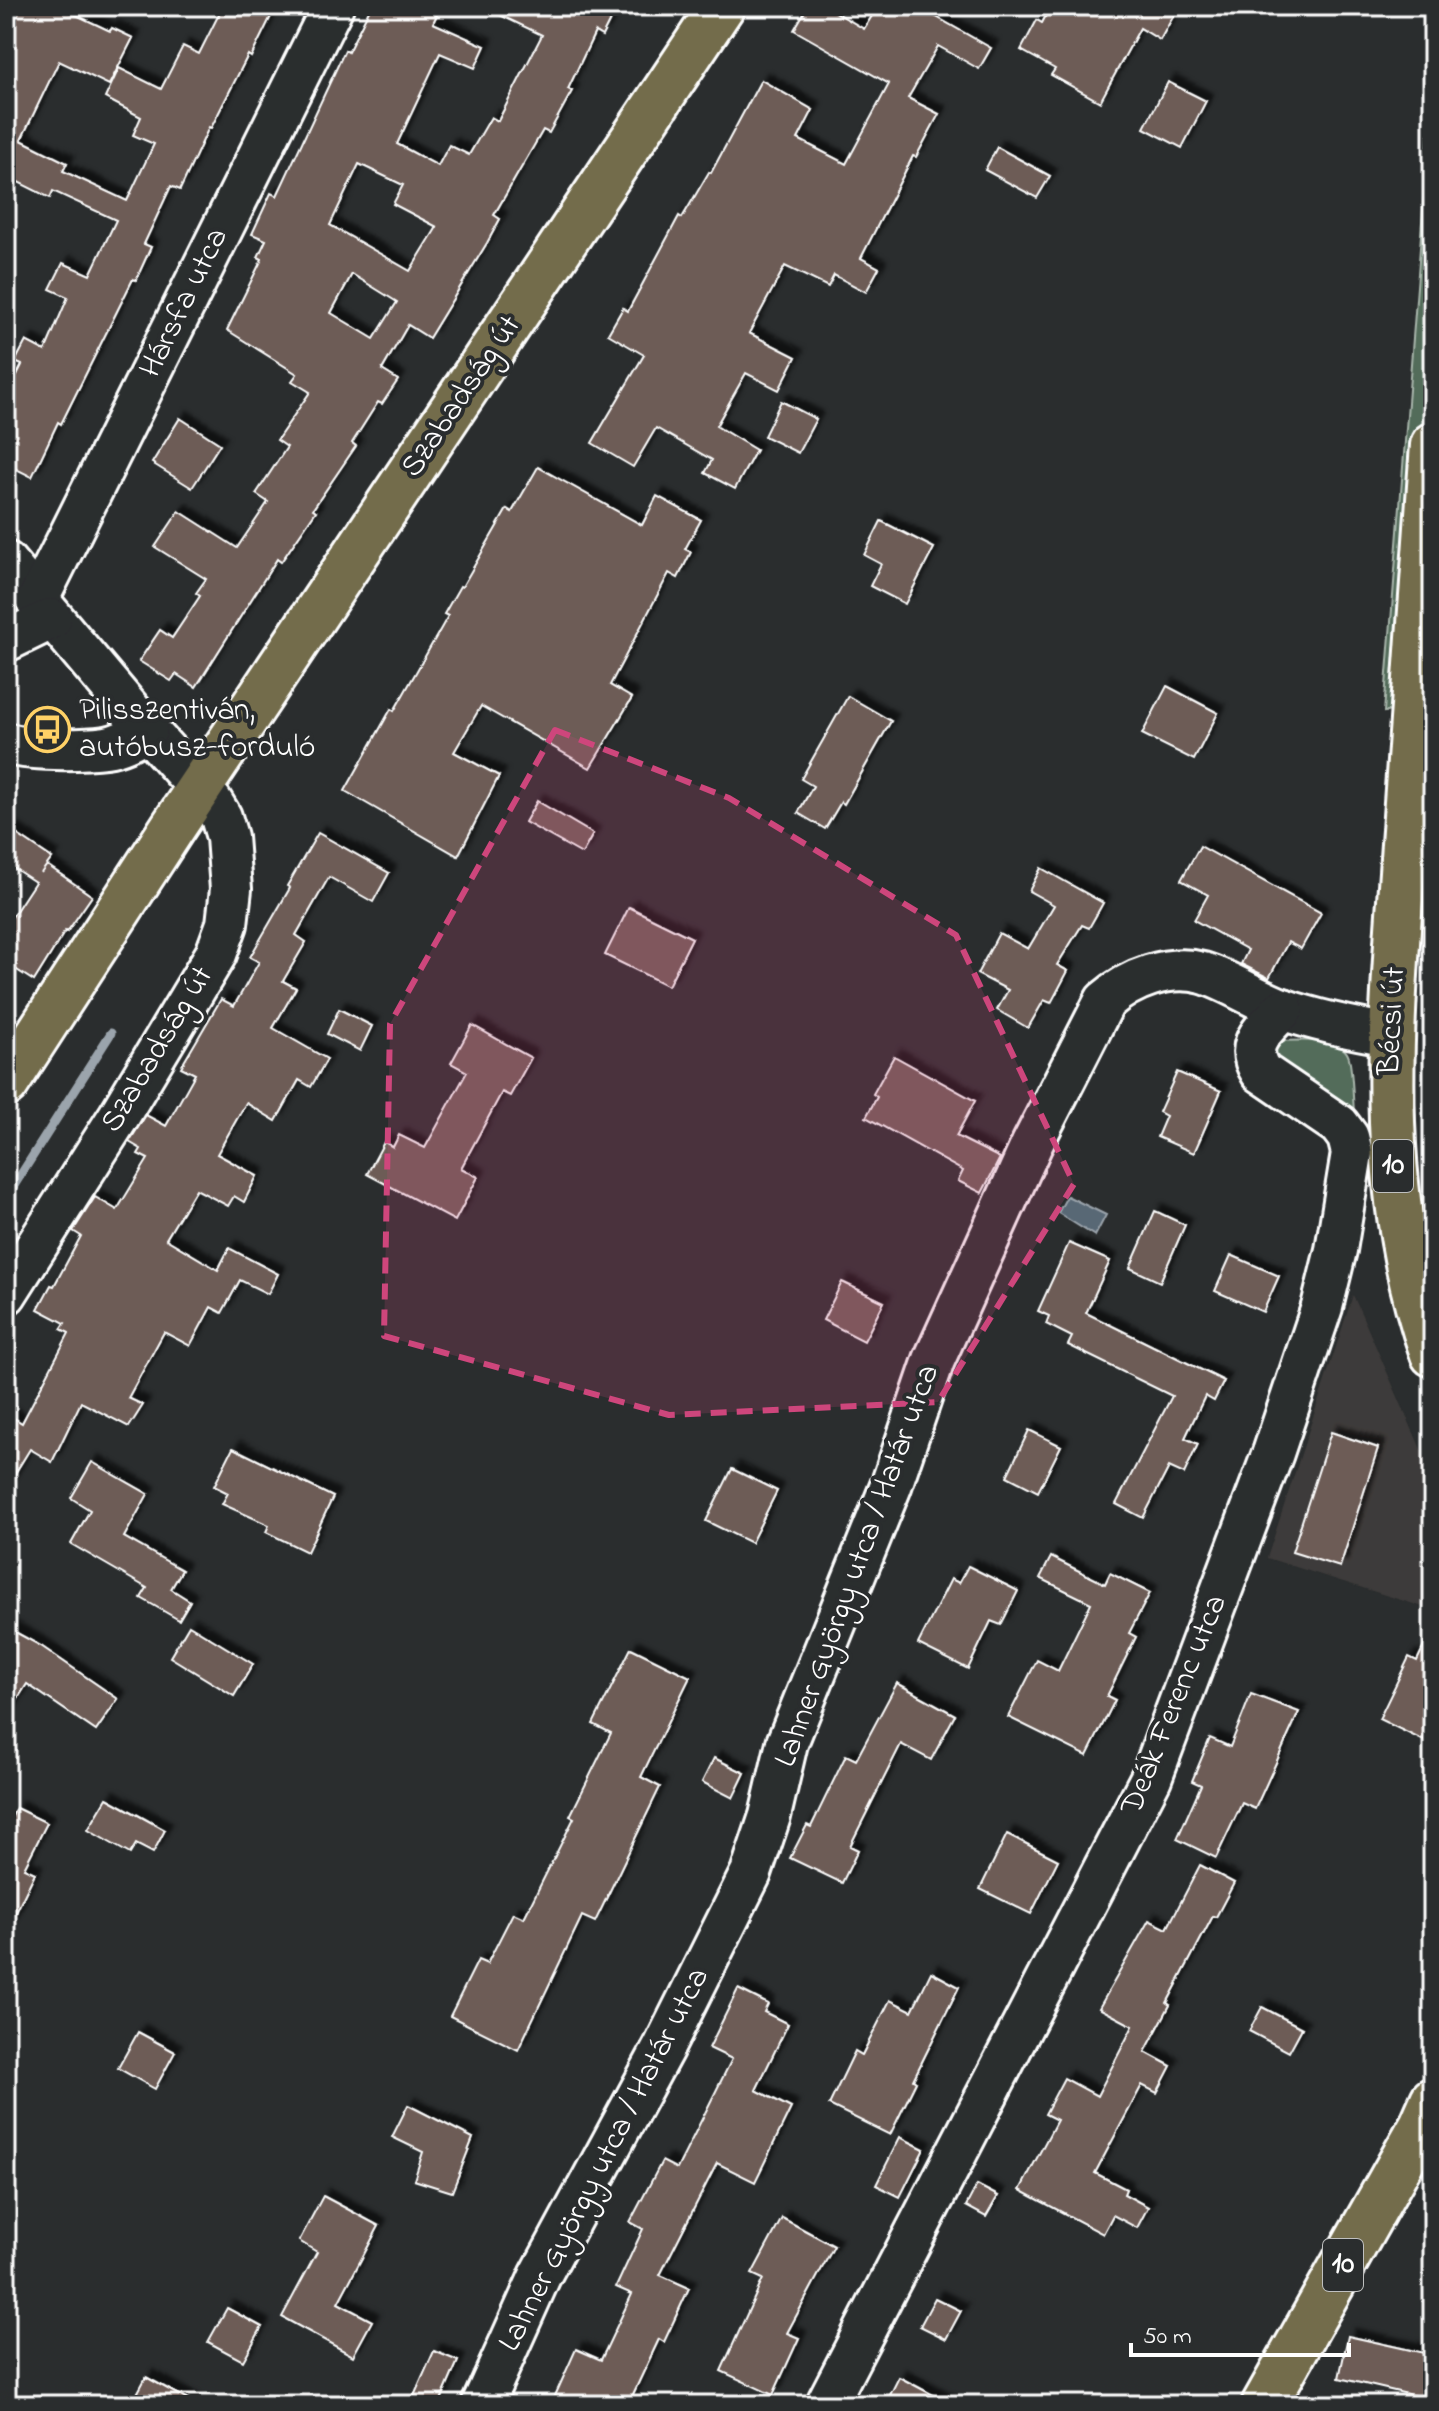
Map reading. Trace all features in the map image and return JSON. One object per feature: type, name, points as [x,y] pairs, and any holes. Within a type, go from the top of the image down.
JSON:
[{"type":"main road","name":"Szabadság út","points":[[6,1084],[722,6]]},
{"type":"main road","name":"Bécsi út","points":[[1433,445],[1391,1035],[1390,1103],[1393,1172],[1405,1250],[1433,1354]]},
{"type":"main road","name":"10","points":[[1264,2405],[1429,2123]]},
{"type":"street","name":"Hársfa utca","points":[[44,610],[333,6]]},
{"type":"street","points":[[6,562],[147,730],[201,787]]},
{"type":"street","points":[[6,641],[44,610]]},
{"type":"street","points":[[6,743],[32,748],[107,747],[147,730]]},
{"type":"street","name":"Szabadság út","points":[[6,1294],[119,1116],[216,954],[227,924],[230,859],[221,817],[201,787]]},
{"type":"street","name":"Lahner György utca / Határ utca","points":[[482,2405],[540,2276],[664,2047],[751,1873],[770,1816],[787,1743],[891,1486],[934,1360],[1032,1144],[1105,1001],[1122,985],[1144,977],[1181,972],[1202,973],[1283,1009],[1391,1035]]},
{"type":"street","name":"Deák Ferenc utca","points":[[826,2405],[1151,1778],[1273,1453],[1322,1307],[1336,1250],[1352,1153],[1348,1137],[1339,1125],[1261,1072],[1254,1061],[1252,1049],[1283,1009]]},
{"type":"highlighted area","points":[[555,730],[729,798],[956,935],[1074,1184],[938,1402],[669,1415],[384,1336],[390,1024]]},
{"type":"shaded area","points":[[1353,1295],[1433,1483],[1433,1610],[1267,1558]]},
{"type":"green space","points":[[1433,89],[1433,706],[1384,712],[1432,93]]},
{"type":"green space","points":[[1277,1041],[1327,1042],[1343,1049],[1350,1066],[1354,1112],[1350,1115],[1271,1063]]},
{"type":"water","points":[[1067,1196],[1106,1215],[1095,1236],[1058,1213]]},
{"type":"building","points":[[14,6],[57,6],[110,31],[112,28],[133,38],[109,85],[59,61],[21,140],[67,163],[63,171],[127,201],[154,144],[133,135],[141,117],[105,98],[119,68],[161,89],[183,46],[199,54],[223,6],[276,6],[251,57],[248,55],[209,127],[180,190],[171,186],[144,244],[151,247],[136,280],[133,279],[32,477],[6,464],[6,397],[22,365],[15,362],[26,341],[45,351],[68,297],[50,289],[63,263],[90,275],[116,220],[53,191],[50,198],[6,176],[6,20]]},
{"type":"building","points":[[371,6],[441,6],[433,23],[485,46],[475,68],[440,53],[397,144],[438,166],[449,145],[469,155],[491,117],[498,121],[542,35],[481,6],[617,6],[602,36],[595,32],[568,89],[572,91],[549,133],[543,130],[494,215],[500,219],[487,243],[429,338],[408,325],[382,370],[398,380],[382,404],[378,402],[352,443],[356,446],[313,509],[316,511],[281,562],[277,559],[196,687],[176,674],[171,681],[139,661],[160,630],[172,638],[200,596],[196,593],[206,579],[155,547],[179,511],[237,548],[268,502],[256,494],[287,447],[277,440],[310,392],[292,381],[297,374],[227,330],[262,259],[258,257],[266,240],[252,234],[271,193],[277,196],[345,50],[348,52]],"holes":[[[359,164],[403,185],[393,204],[437,227],[410,271],[330,225]],[[352,274],[397,302],[374,339],[331,313]]]},
{"type":"building","points":[[808,6],[825,6],[864,29],[878,6],[917,6],[991,48],[979,69],[938,46],[908,98],[939,114],[916,157],[913,156],[861,258],[879,268],[866,292],[834,275],[828,287],[785,266],[749,333],[796,357],[779,390],[746,373],[716,426],[756,450],[735,489],[705,473],[712,460],[656,428],[633,467],[592,443],[644,355],[608,334],[623,308],[628,311],[679,216],[682,218],[711,173],[761,80],[813,110],[798,139],[846,164],[889,84],[794,30]]},
{"type":"building","points":[[1051,6],[1179,6],[1160,40],[1140,28],[1100,102],[1051,75],[1055,69],[1021,50],[1037,20],[1042,23]]},
{"type":"building","points":[[1168,82],[1206,101],[1182,148],[1144,128]]},
{"type":"building","points":[[997,147],[1050,176],[1037,198],[985,170]]},
{"type":"building","points":[[781,401],[816,419],[798,453],[764,436]]},
{"type":"building","points":[[180,418],[220,444],[192,488],[152,463]]},
{"type":"building","points":[[538,467],[642,525],[657,496],[701,520],[685,549],[691,552],[678,578],[669,573],[610,685],[632,698],[590,768],[481,706],[454,752],[499,776],[458,856],[345,791],[448,616],[444,614],[460,586],[507,509],[512,512]]},
{"type":"building","points":[[881,521],[934,548],[905,604],[870,586],[881,564],[864,555]]},
{"type":"building","points":[[1167,686],[1218,713],[1194,760],[1142,734]]},
{"type":"building","points":[[848,696],[891,721],[844,804],[841,802],[825,829],[798,813],[813,786],[801,779]]},
{"type":"building","points":[[537,801],[593,834],[582,854],[525,822]]},
{"type":"building","points":[[6,827],[52,858],[41,873],[47,865],[92,896],[65,931],[34,981],[6,963],[6,926],[35,882],[6,863]]},
{"type":"building","points":[[318,833],[389,873],[373,902],[329,877],[296,935],[306,942],[283,981],[296,988],[273,1028],[327,1059],[311,1087],[299,1080],[276,1121],[246,1103],[217,1154],[257,1176],[244,1202],[234,1196],[228,1206],[196,1189],[166,1239],[218,1270],[229,1248],[278,1274],[268,1294],[240,1280],[222,1313],[211,1307],[190,1346],[164,1332],[128,1398],[143,1405],[129,1427],[81,1402],[52,1462],[30,1449],[6,1488],[6,1413],[22,1423],[69,1333],[61,1329],[65,1323],[38,1309],[81,1236],[73,1231],[95,1197],[117,1210],[148,1159],[138,1154],[141,1149],[129,1142],[146,1115],[166,1126],[195,1074],[181,1067],[221,999],[234,1006],[259,962],[250,957]]},
{"type":"building","points":[[1200,846],[1321,913],[1301,949],[1288,942],[1269,978],[1241,964],[1248,950],[1194,920],[1208,895],[1181,880]]},
{"type":"building","points":[[1041,868],[1103,903],[1089,928],[1082,925],[1057,965],[1068,971],[1051,1003],[1044,1000],[1028,1028],[997,1010],[1008,990],[977,974],[999,933],[1028,949],[1054,905],[1029,891]]},
{"type":"building","points":[[629,907],[692,938],[668,986],[605,955]]},
{"type":"building","points":[[339,1009],[372,1026],[360,1051],[327,1034]]},
{"type":"building","points":[[472,1025],[531,1058],[510,1096],[502,1092],[461,1168],[478,1177],[455,1221],[367,1174],[384,1142],[393,1147],[399,1135],[425,1148],[467,1072],[451,1063]]},
{"type":"building","points":[[894,1056],[975,1101],[956,1136],[1000,1158],[982,1193],[958,1181],[963,1171],[866,1117],[877,1097],[873,1094]]},
{"type":"building","points":[[1177,1072],[1221,1091],[1194,1153],[1157,1137],[1166,1116],[1159,1112]]},
{"type":"building","points":[[1155,1211],[1185,1225],[1160,1282],[1130,1268]]},
{"type":"building","points":[[1069,1243],[1110,1261],[1086,1313],[1224,1381],[1214,1401],[1205,1396],[1185,1438],[1198,1444],[1184,1474],[1169,1467],[1143,1518],[1116,1504],[1172,1396],[1068,1345],[1072,1337],[1046,1324],[1049,1316],[1038,1311]]},
{"type":"building","points":[[1231,1255],[1279,1276],[1263,1312],[1215,1291]]},
{"type":"building","points":[[842,1282],[884,1302],[864,1341],[823,1320]]},
{"type":"building","points":[[1029,1430],[1061,1446],[1038,1492],[1007,1476]]},
{"type":"building","points":[[1331,1432],[1378,1448],[1340,1567],[1292,1552]]},
{"type":"building","points":[[233,1448],[333,1497],[307,1552],[266,1532],[269,1525],[222,1504],[228,1493],[214,1486]]},
{"type":"building","points":[[92,1462],[148,1494],[124,1537],[182,1570],[171,1589],[190,1601],[179,1620],[141,1598],[147,1588],[71,1544],[90,1510],[71,1498]]},
{"type":"building","points":[[732,1469],[777,1491],[751,1543],[706,1521]]},
{"type":"building","points":[[1051,1557],[1105,1584],[1110,1573],[1150,1593],[1129,1633],[1136,1637],[1107,1696],[1115,1700],[1087,1756],[1008,1717],[1037,1660],[1058,1671],[1091,1603],[1040,1578]]},
{"type":"building","points":[[968,1566],[1018,1591],[1001,1625],[991,1621],[968,1669],[918,1644],[951,1579],[959,1583]]},
{"type":"building","points":[[189,1625],[253,1664],[234,1696],[170,1657]]},
{"type":"building","points":[[6,1627],[41,1646],[118,1699],[96,1731],[27,1684],[6,1717]]},
{"type":"building","points":[[1433,1627],[1433,1720],[1424,1741],[1379,1719],[1409,1657],[1417,1661]]},
{"type":"building","points":[[631,1648],[690,1677],[641,1777],[660,1787],[595,1922],[582,1916],[518,2050],[450,2016],[478,1960],[487,1964],[513,1913],[524,1918],[574,1818],[570,1816],[611,1733],[593,1724]]},
{"type":"building","points":[[897,1683],[955,1715],[931,1760],[901,1744],[850,1846],[858,1850],[842,1883],[790,1858],[807,1825],[811,1827],[846,1755],[856,1760]]},
{"type":"building","points":[[1251,1694],[1299,1712],[1255,1809],[1242,1803],[1216,1858],[1177,1839],[1201,1785],[1192,1781],[1210,1738],[1230,1747]]},
{"type":"building","points":[[714,1758],[745,1773],[733,1798],[702,1782]]},
{"type":"building","points":[[107,1798],[165,1830],[153,1853],[136,1844],[130,1854],[88,1830]]},
{"type":"building","points":[[16,1808],[47,1823],[24,1868],[35,1873],[6,1933],[6,1829]]},
{"type":"building","points":[[1007,1834],[1058,1860],[1031,1914],[980,1889]]},
{"type":"building","points":[[1200,1865],[1234,1883],[1167,2003],[1170,2005],[1145,2052],[1171,2066],[1157,2093],[1142,2085],[1095,2173],[1126,2189],[1124,2194],[1148,2207],[1137,2228],[1113,2215],[1103,2234],[1020,2190],[1057,2120],[1045,2114],[1064,2078],[1097,2096],[1133,2026],[1099,2008],[1149,1920],[1167,1929]]},
{"type":"building","points":[[931,1972],[959,1987],[890,2135],[829,2105],[855,2051],[862,2055],[890,2000],[912,2011]]},
{"type":"building","points":[[738,1989],[768,2004],[764,2012],[788,2024],[756,2090],[791,2108],[755,2182],[717,2163],[660,2275],[689,2288],[664,2342],[659,2339],[628,2405],[569,2405],[554,2398],[576,2349],[601,2360],[632,2294],[616,2287],[643,2229],[630,2222],[662,2161],[677,2169],[732,2059],[709,2048]]},
{"type":"building","points":[[1262,2007],[1302,2028],[1289,2052],[1249,2031]]},
{"type":"building","points":[[138,2032],[175,2052],[155,2089],[118,2068]]},
{"type":"building","points":[[408,2105],[473,2138],[452,2192],[414,2180],[423,2152],[392,2137]]},
{"type":"building","points":[[900,2137],[924,2149],[900,2197],[876,2185]]},
{"type":"building","points":[[977,2185],[998,2196],[986,2217],[966,2206]]},
{"type":"building","points":[[323,2196],[379,2226],[338,2303],[372,2321],[353,2356],[282,2317],[317,2252],[299,2241]]},
{"type":"building","points":[[782,2218],[834,2246],[787,2333],[799,2338],[773,2395],[721,2371],[763,2279],[752,2274]]},
{"type":"building","points":[[935,2298],[961,2311],[946,2339],[920,2326]]},
{"type":"building","points":[[227,2308],[262,2327],[243,2361],[208,2342]]},
{"type":"building","points":[[1348,2336],[1433,2355],[1433,2400],[1339,2378]]},
{"type":"building","points":[[434,2351],[458,2361],[439,2405],[410,2405]]},
{"type":"building","points":[[146,2377],[197,2405],[131,2405]]},
{"type":"building","points":[[899,2377],[952,2405],[885,2405]]},
{"type":"waterway","points":[[6,1198],[111,1033]]},
{"type":"place","name":"Pilisszentiván, autóbusz-forduló","points":[[48,729]]}]
